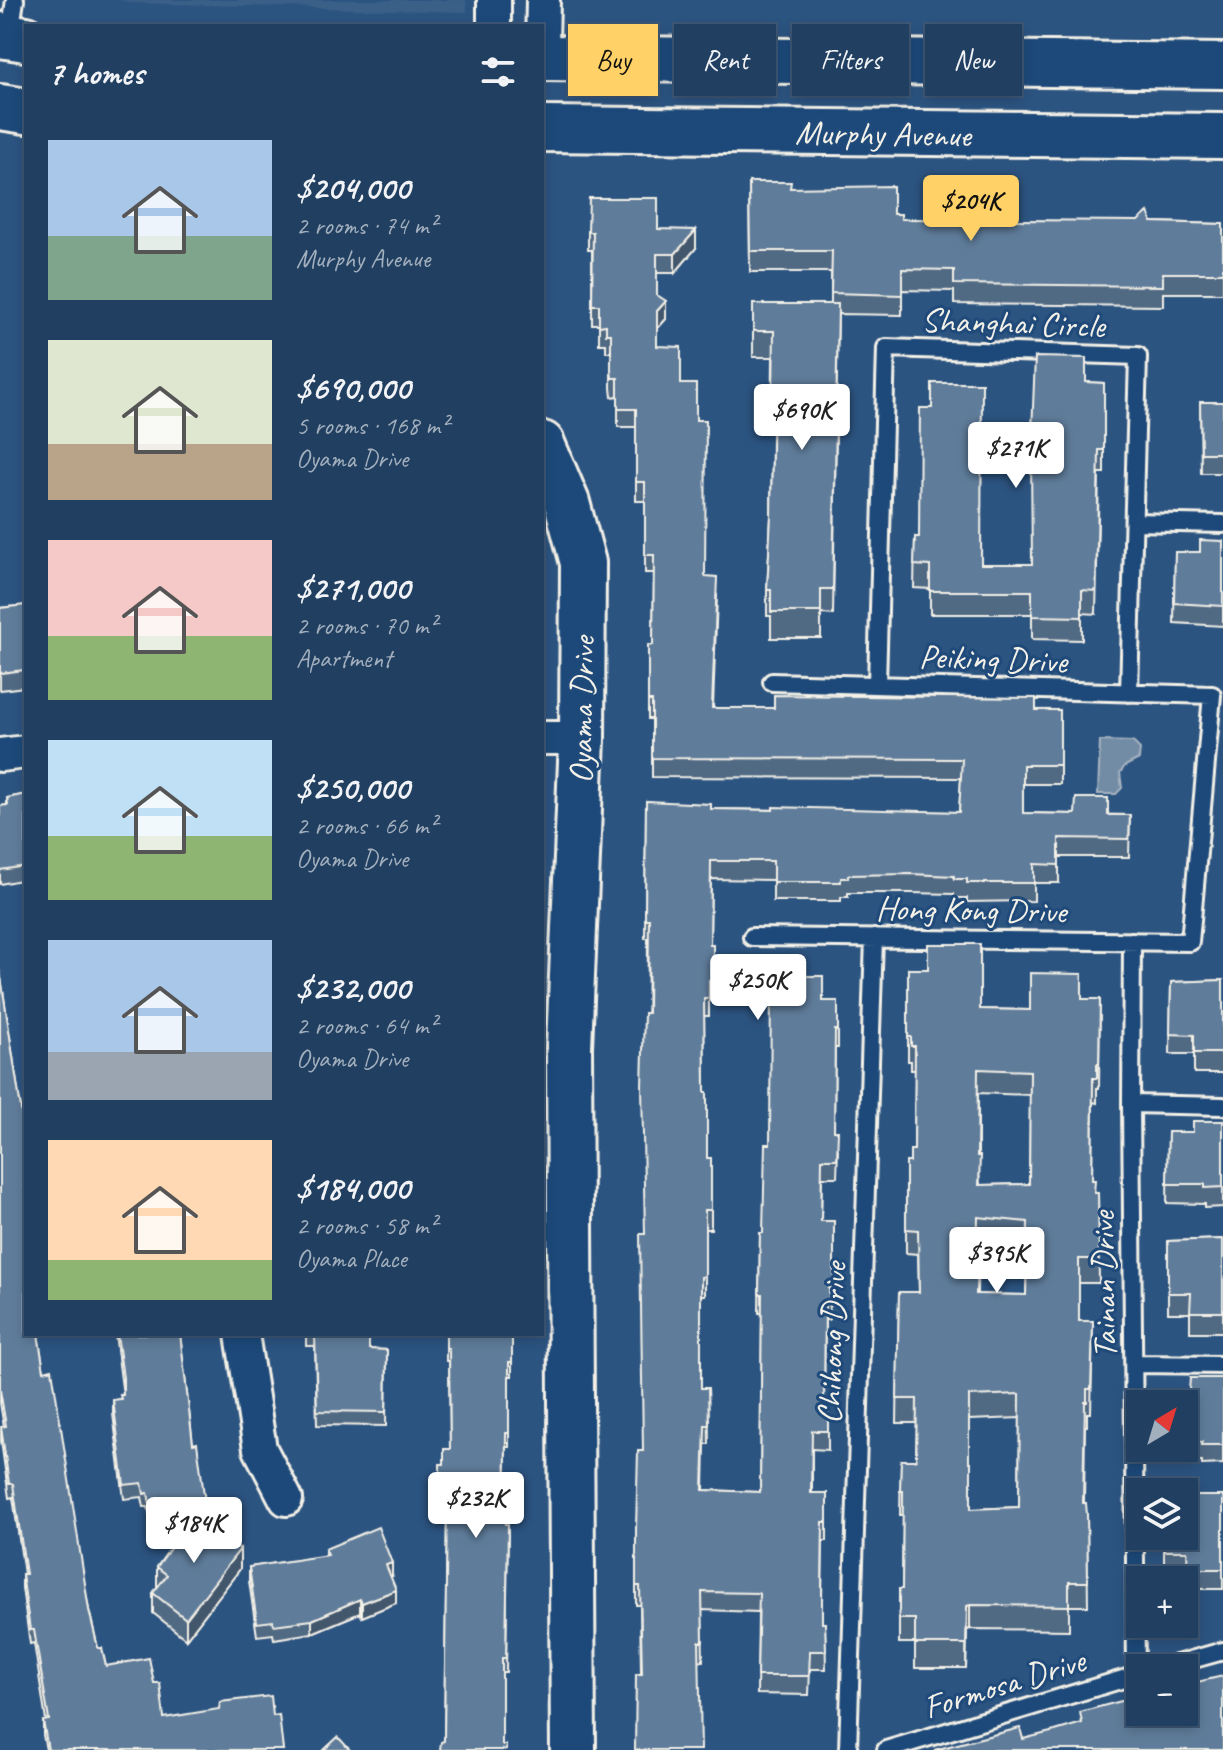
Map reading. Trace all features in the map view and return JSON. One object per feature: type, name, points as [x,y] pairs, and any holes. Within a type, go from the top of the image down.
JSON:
[{"type":"main road","points":[[544,58],[1223,66]]},
{"type":"main road","points":[[0,107],[24,111]]},
{"type":"main road","name":"Murphy Avenue","points":[[544,129],[1223,136]]},
{"type":"main road","name":"Oyama Drive","points":[[544,449],[567,503],[583,563],[562,738],[556,1046],[573,1750]]},
{"type":"street","points":[[494,0],[494,24]]},
{"type":"street","points":[[542,24],[543,0]]},
{"type":"street","points":[[0,755],[24,752]]},
{"type":"street","points":[[242,1336],[260,1449],[286,1499]]},
{"type":"lane","name":"Shanghai Circle","points":[[877,685],[886,348],[1138,356],[1129,693]]},
{"type":"lane","points":[[1134,522],[1223,524]]},
{"type":"lane","name":"Peiking Drive","points":[[772,682],[1212,695],[1204,794]]},
{"type":"lane","points":[[1204,794],[1223,796]]},
{"type":"lane","name":"Hong Kong Drive","points":[[752,937],[1190,942],[1204,794]]},
{"type":"lane","name":"Chihong Drive","points":[[848,1750],[874,938]]},
{"type":"lane","name":"Tainan Drive","points":[[1132,941],[1138,1654]]},
{"type":"lane","points":[[1131,1104],[1223,1106]]},
{"type":"lane","points":[[1134,1364],[1223,1365]]},
{"type":"lane","points":[[1198,1658],[1223,1651]]},
{"type":"lane","name":"Formosa Drive","points":[[886,1750],[1126,1679]]},
{"type":"shaded area","points":[[118,0],[466,0],[467,12],[133,3]]},
{"type":"shaded area","points":[[1100,741],[1133,742],[1140,749],[1139,759],[1125,766],[1120,773],[1122,788],[1116,794],[1098,794]]},
{"type":"building","points":[[749,182],[791,182],[790,188],[893,186],[893,214],[901,214],[901,219],[1138,221],[1148,212],[1152,222],[1223,224],[1223,273],[1163,273],[1163,286],[954,284],[954,270],[902,269],[902,295],[831,293],[832,251],[750,251]]},
{"type":"building","points":[[589,198],[658,198],[658,229],[696,230],[675,254],[657,254],[657,295],[666,301],[657,311],[657,346],[681,347],[681,384],[696,384],[696,420],[706,420],[705,576],[717,577],[712,708],[774,708],[774,695],[1036,698],[1036,710],[1060,710],[1060,765],[1023,765],[1023,813],[1075,814],[1076,798],[1108,798],[1108,815],[1130,815],[1129,839],[1059,838],[1059,865],[1034,864],[1034,883],[967,883],[967,879],[954,879],[954,876],[911,874],[848,875],[848,878],[841,878],[841,882],[773,882],[773,861],[711,861],[713,982],[709,981],[709,998],[704,998],[711,1210],[705,1210],[705,1276],[701,1277],[701,1388],[708,1388],[709,1425],[705,1425],[703,1490],[760,1492],[760,1233],[763,1233],[765,1144],[770,1144],[771,976],[823,976],[823,1001],[838,1001],[834,1131],[838,1131],[837,1159],[822,1159],[821,1221],[834,1221],[834,1287],[829,1286],[829,1302],[825,1302],[824,1402],[828,1402],[828,1431],[812,1431],[811,1493],[827,1493],[827,1522],[823,1522],[822,1585],[826,1651],[810,1651],[809,1676],[757,1676],[759,1593],[702,1592],[703,1642],[699,1642],[701,1750],[635,1750],[636,1674],[642,1674],[636,1528],[638,1451],[643,1451],[640,1234],[645,1234],[642,1087],[644,1013],[648,1013],[646,801],[711,804],[711,809],[773,810],[773,807],[959,812],[962,759],[652,758],[648,645],[653,645],[654,555],[645,555],[645,482],[636,482],[636,409],[618,409],[618,378],[612,378],[611,370],[611,334],[606,334],[606,325],[599,326],[599,305],[592,305],[593,232],[588,232]]},
{"type":"building","points":[[753,304],[838,304],[833,589],[821,589],[821,612],[771,612],[771,590],[767,590],[774,331],[753,331]]},
{"type":"building","points":[[1035,357],[1086,358],[1086,382],[1104,383],[1104,450],[1099,450],[1096,591],[1082,590],[1082,617],[1032,616],[1032,591],[930,591],[930,566],[914,565],[915,537],[919,537],[920,408],[932,408],[932,383],[982,383],[981,564],[1032,564],[1031,457]]},
{"type":"building","points":[[1200,402],[1223,402],[1223,453],[1201,453]]},
{"type":"building","points":[[1200,540],[1223,541],[1223,606],[1174,603],[1175,552],[1200,552]]},
{"type":"building","points":[[24,605],[24,670],[0,673],[0,608]]},
{"type":"building","points":[[24,794],[24,866],[0,870],[0,806],[8,805],[7,798]]},
{"type":"building","points":[[928,944],[980,944],[980,1009],[1030,1010],[1030,973],[1082,974],[1082,999],[1100,999],[1099,1064],[1097,1078],[1093,1078],[1092,1180],[1095,1180],[1094,1193],[1098,1193],[1099,1259],[1079,1259],[1079,1321],[1093,1321],[1091,1389],[1087,1389],[1085,1402],[1083,1503],[1086,1503],[1087,1515],[1088,1582],[1069,1582],[1069,1606],[967,1606],[966,1644],[915,1644],[915,1619],[899,1619],[899,1589],[902,1589],[901,1460],[916,1460],[917,1399],[897,1399],[899,1292],[919,1292],[918,1230],[906,1229],[906,1162],[910,1162],[910,1150],[914,1150],[915,1046],[911,1046],[911,1037],[908,1037],[908,969],[928,969]],"holes":[[[978,1069],[1030,1071],[1029,1184],[979,1185]],[[978,1217],[1028,1222],[1026,1295],[976,1294]],[[1020,1394],[1019,1507],[971,1509],[969,1396]]]},
{"type":"building","points":[[0,971],[24,1129],[24,1336],[38,1336],[44,1371],[52,1369],[89,1610],[98,1648],[102,1648],[106,1666],[149,1658],[154,1683],[160,1683],[164,1718],[219,1709],[220,1702],[271,1696],[273,1716],[279,1715],[283,1750],[48,1750],[43,1721],[49,1720],[34,1630],[30,1630],[22,1574],[26,1574],[1,1427],[6,1426],[0,1390]]},
{"type":"building","points":[[1223,980],[1223,1053],[1194,1053],[1194,1035],[1170,1034],[1171,982]]},
{"type":"building","points":[[1193,1121],[1223,1121],[1223,1187],[1167,1184],[1168,1132],[1193,1132]]},
{"type":"building","points":[[1223,1239],[1223,1312],[1190,1312],[1191,1293],[1168,1293],[1168,1241]]},
{"type":"building","points":[[117,1336],[180,1336],[193,1444],[197,1443],[205,1502],[151,1509],[142,1483],[124,1485],[113,1400],[121,1399],[120,1395],[123,1395]]},
{"type":"building","points":[[315,1336],[369,1336],[369,1349],[387,1350],[386,1412],[317,1411]]},
{"type":"building","points":[[446,1336],[512,1336],[509,1433],[506,1433],[506,1658],[502,1658],[502,1745],[506,1745],[506,1750],[440,1750],[444,1741],[447,1502],[440,1502],[440,1464],[444,1464],[444,1449],[450,1449],[449,1348],[446,1348]]},
{"type":"building","points":[[1190,1378],[1223,1378],[1223,1445],[1202,1445],[1198,1442],[1198,1390],[1189,1390]]},
{"type":"building","points":[[1198,1496],[1223,1496],[1223,1569],[1188,1566],[1187,1551],[1164,1551],[1198,1550]]},
{"type":"building","points":[[195,1513],[240,1549],[186,1619],[153,1593],[167,1575],[157,1567]]},
{"type":"building","points":[[378,1527],[392,1563],[386,1565],[396,1590],[362,1603],[360,1599],[312,1620],[274,1625],[273,1621],[257,1623],[249,1567],[328,1555],[325,1549]]},
{"type":"building","points":[[1223,1676],[1223,1750],[934,1750],[1020,1728],[1023,1739],[1055,1731],[1082,1723],[1080,1712],[1126,1700],[1126,1726],[1198,1726],[1198,1682]]},
{"type":"building","points":[[338,1737],[350,1750],[324,1750]]}]
